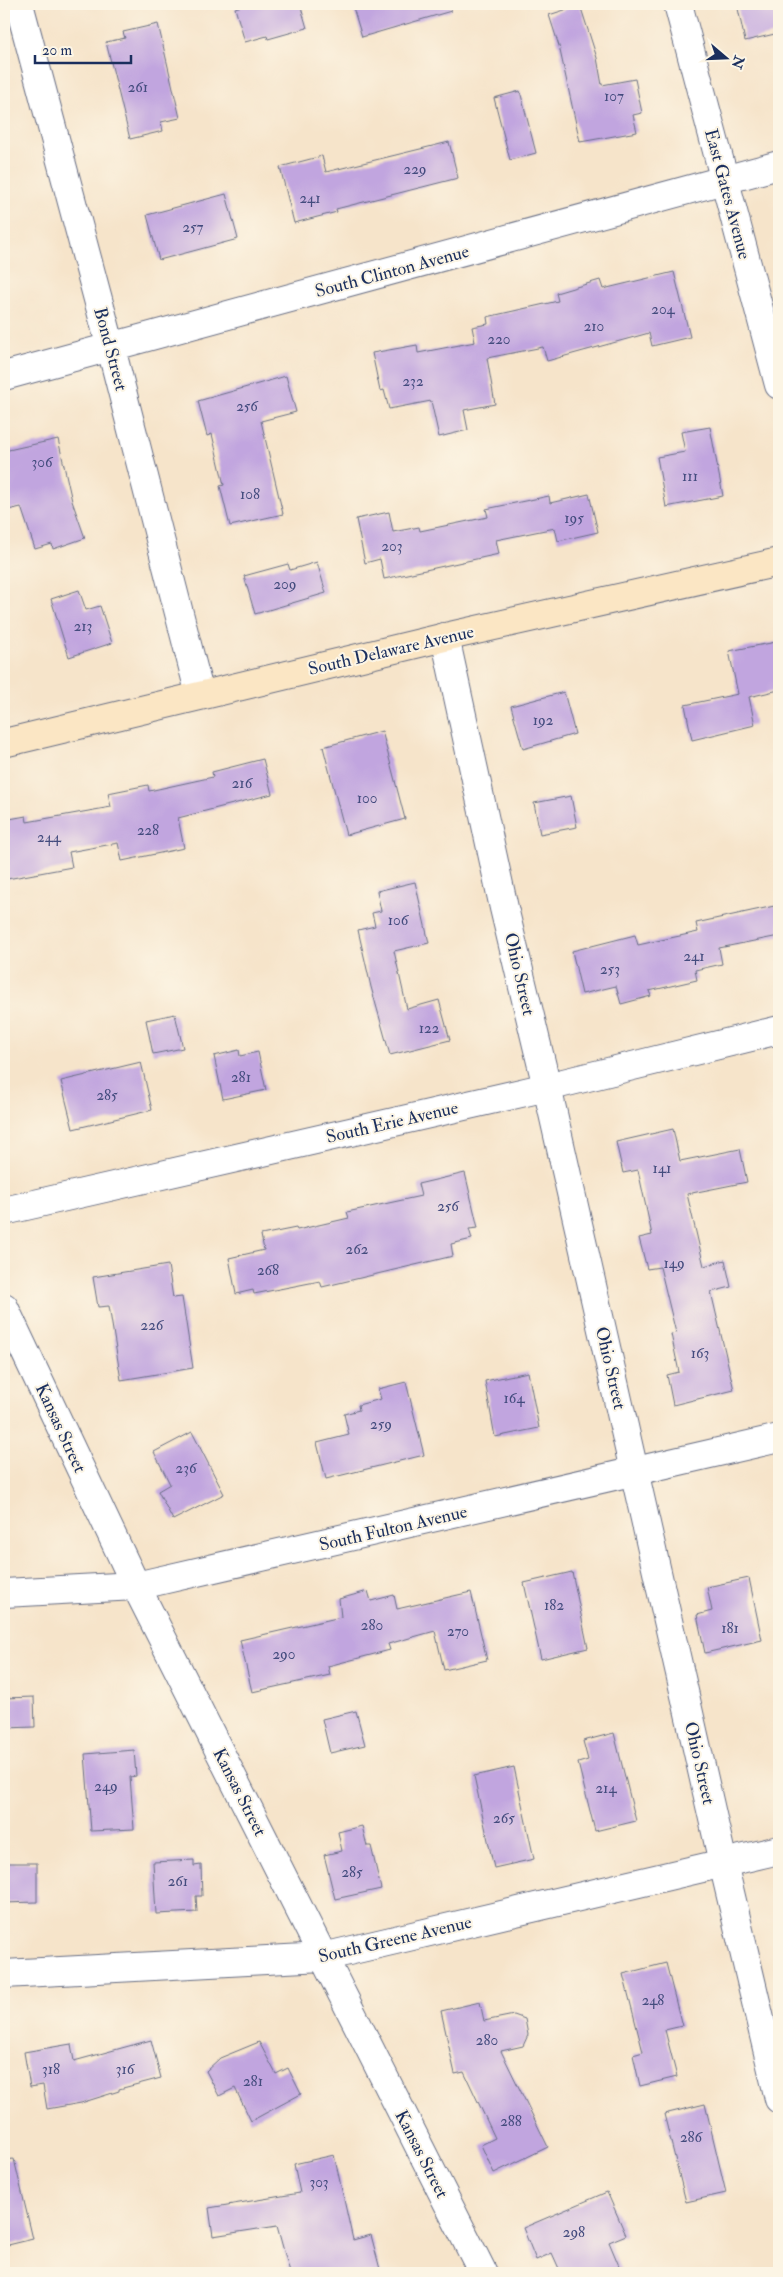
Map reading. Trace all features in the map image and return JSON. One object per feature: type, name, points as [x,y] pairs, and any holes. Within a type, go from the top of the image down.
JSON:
[{"type":"street","name":"Bond Street","points":[[19,4],[111,348],[200,695]]},
{"type":"street","name":"East Gates Avenue","points":[[678,4],[779,384]]},
{"type":"street","name":"South Clinton Avenue","points":[[4,376],[779,165]]},
{"type":"street","name":"South Delaware Avenue","points":[[4,743],[445,637],[779,562]]},
{"type":"street","name":"Ohio Street","points":[[445,637],[504,908],[547,1087],[723,1863],[779,2099]]},
{"type":"street","name":"South Erie Avenue","points":[[4,1211],[547,1087],[779,1030]]},
{"type":"street","name":"Kansas Street","points":[[4,1307],[136,1586],[483,2273]]},
{"type":"street","name":"South Fulton Avenue","points":[[4,1593],[136,1586],[635,1473],[779,1438]]},
{"type":"street","name":"South Greene Avenue","points":[[4,1974],[322,1957],[779,1850]]},
{"type":"building","points":[[249,4],[300,4],[307,28],[268,39],[267,36],[245,42],[235,8]]},
{"type":"building","points":[[352,4],[450,4],[451,11],[362,37]]},
{"type":"building","points":[[737,4],[773,4],[779,33],[745,41]]},
{"type":"building","points":[[580,5],[597,58],[602,85],[635,79],[642,113],[633,115],[637,132],[580,142],[559,46],[549,15]]},
{"type":"building","points":[[158,24],[180,118],[161,122],[163,131],[130,139],[106,42],[125,38],[123,32]]},
{"type":"building","points":[[520,91],[536,153],[510,160],[494,98]]},
{"type":"building","points":[[449,142],[458,178],[336,209],[337,212],[294,223],[280,167],[322,156],[326,172]]},
{"type":"building","points":[[226,194],[238,239],[159,260],[147,215]]},
{"type":"building","points":[[674,272],[690,337],[652,346],[649,333],[547,361],[543,347],[487,358],[495,404],[464,410],[468,430],[439,437],[431,401],[389,409],[384,390],[380,391],[372,353],[417,345],[418,353],[475,342],[472,327],[488,324],[487,317],[558,301],[556,293],[600,280],[603,289]]},
{"type":"building","points":[[286,376],[296,412],[261,421],[283,514],[230,526],[220,486],[224,485],[212,434],[207,436],[198,401]]},
{"type":"building","points":[[710,427],[723,496],[666,507],[657,457],[685,452],[681,432]]},
{"type":"building","points":[[58,439],[72,501],[85,538],[53,549],[52,544],[35,549],[21,507],[4,511],[4,451]]},
{"type":"building","points":[[589,494],[598,532],[558,541],[555,528],[496,540],[499,554],[384,579],[380,559],[365,563],[356,519],[389,512],[393,532],[419,527],[420,531],[488,517],[486,509],[549,496],[550,503]]},
{"type":"building","points":[[317,562],[326,593],[255,614],[244,576],[288,564],[290,570]]},
{"type":"building","points":[[79,590],[86,610],[100,606],[112,643],[69,657],[51,599]]},
{"type":"building","points":[[776,642],[779,657],[779,690],[749,697],[755,725],[692,740],[685,705],[738,694],[729,651]]},
{"type":"building","points":[[564,692],[575,734],[523,749],[511,706]]},
{"type":"building","points":[[382,731],[405,819],[346,835],[323,747]]},
{"type":"building","points":[[263,759],[272,794],[178,818],[184,848],[122,861],[118,843],[69,852],[72,867],[7,879],[4,861],[4,820],[26,816],[27,822],[111,807],[108,793],[148,785],[149,791],[213,777],[212,772]]},
{"type":"building","points":[[571,796],[577,827],[540,834],[534,803]]},
{"type":"building","points":[[415,882],[429,943],[394,951],[407,1009],[439,1000],[450,1040],[390,1055],[371,987],[358,930],[375,926],[372,913],[381,911],[377,891]]},
{"type":"building","points":[[779,905],[779,936],[719,948],[722,964],[695,970],[697,980],[649,991],[651,996],[621,1004],[616,986],[582,994],[572,951],[635,935],[638,945],[698,932],[696,923]]},
{"type":"building","points":[[175,1014],[183,1048],[153,1054],[146,1020]]},
{"type":"building","points":[[239,1050],[240,1056],[258,1052],[266,1090],[223,1099],[214,1056]]},
{"type":"building","points":[[141,1062],[152,1110],[73,1129],[61,1081]]},
{"type":"building","points":[[673,1129],[680,1161],[740,1149],[747,1182],[687,1194],[704,1266],[725,1260],[731,1287],[711,1292],[734,1390],[673,1405],[667,1375],[679,1372],[671,1334],[676,1333],[660,1267],[647,1269],[639,1238],[652,1235],[638,1170],[623,1173],[616,1142]]},
{"type":"building","points":[[465,1173],[478,1228],[469,1229],[472,1239],[451,1244],[453,1256],[322,1287],[320,1281],[254,1294],[253,1290],[236,1294],[229,1258],[264,1250],[261,1235],[296,1228],[297,1230],[349,1218],[347,1212],[421,1196],[418,1184]]},
{"type":"building","points":[[168,1265],[173,1298],[182,1297],[193,1368],[121,1380],[109,1306],[98,1307],[93,1277]]},
{"type":"building","points":[[528,1372],[539,1428],[495,1437],[485,1381]]},
{"type":"building","points":[[406,1382],[424,1455],[326,1479],[317,1443],[349,1435],[344,1414],[359,1410],[358,1405],[381,1399],[378,1389]]},
{"type":"building","points":[[192,1432],[224,1494],[173,1520],[158,1491],[170,1484],[154,1452]]},
{"type":"building","points":[[572,1572],[588,1648],[541,1659],[524,1583]]},
{"type":"building","points":[[749,1578],[762,1640],[705,1653],[697,1615],[712,1611],[707,1587]]},
{"type":"building","points":[[368,1591],[371,1601],[394,1595],[397,1609],[471,1592],[487,1660],[444,1670],[435,1631],[388,1644],[390,1650],[328,1666],[330,1675],[252,1692],[240,1640],[341,1617],[339,1599]]},
{"type":"building","points":[[34,1697],[35,1727],[4,1728],[4,1698]]},
{"type":"building","points":[[356,1711],[365,1745],[330,1753],[322,1719]]},
{"type":"building","points":[[614,1733],[636,1821],[595,1831],[578,1763],[588,1760],[583,1741]]},
{"type":"building","points":[[134,1750],[136,1776],[130,1777],[134,1829],[91,1831],[85,1754]]},
{"type":"building","points":[[514,1767],[534,1859],[494,1868],[474,1776]]},
{"type":"building","points":[[362,1826],[367,1846],[371,1846],[381,1889],[335,1899],[324,1855],[342,1851],[338,1832]]},
{"type":"building","points":[[194,1860],[194,1866],[201,1865],[202,1896],[196,1896],[197,1912],[156,1914],[153,1862]]},
{"type":"building","points":[[4,1863],[37,1863],[37,1902],[4,1903]]},
{"type":"building","points":[[666,1963],[682,2026],[665,2030],[677,2077],[640,2086],[633,2055],[643,2052],[623,1974]]},
{"type":"building","points":[[480,2002],[484,2021],[514,2015],[525,2019],[528,2035],[523,2046],[501,2051],[548,2147],[494,2173],[481,2145],[495,2138],[464,2072],[455,2074],[441,2011]]},
{"type":"building","points":[[151,2040],[161,2078],[119,2089],[119,2091],[81,2103],[47,2109],[43,2085],[30,2087],[24,2052],[71,2044],[74,2061]]},
{"type":"building","points":[[259,2042],[276,2074],[288,2068],[301,2094],[251,2121],[235,2088],[219,2096],[206,2071],[220,2058]]},
{"type":"building","points":[[705,2104],[726,2193],[686,2202],[664,2114]]},
{"type":"building","points":[[334,2155],[353,2240],[371,2235],[381,2273],[290,2273],[277,2226],[213,2236],[209,2208],[300,2193],[294,2164]]},
{"type":"building","points":[[14,2159],[33,2239],[4,2246],[4,2160]]},
{"type":"building","points":[[607,2192],[626,2235],[609,2242],[622,2273],[561,2273],[552,2253],[536,2260],[523,2228]]}]
